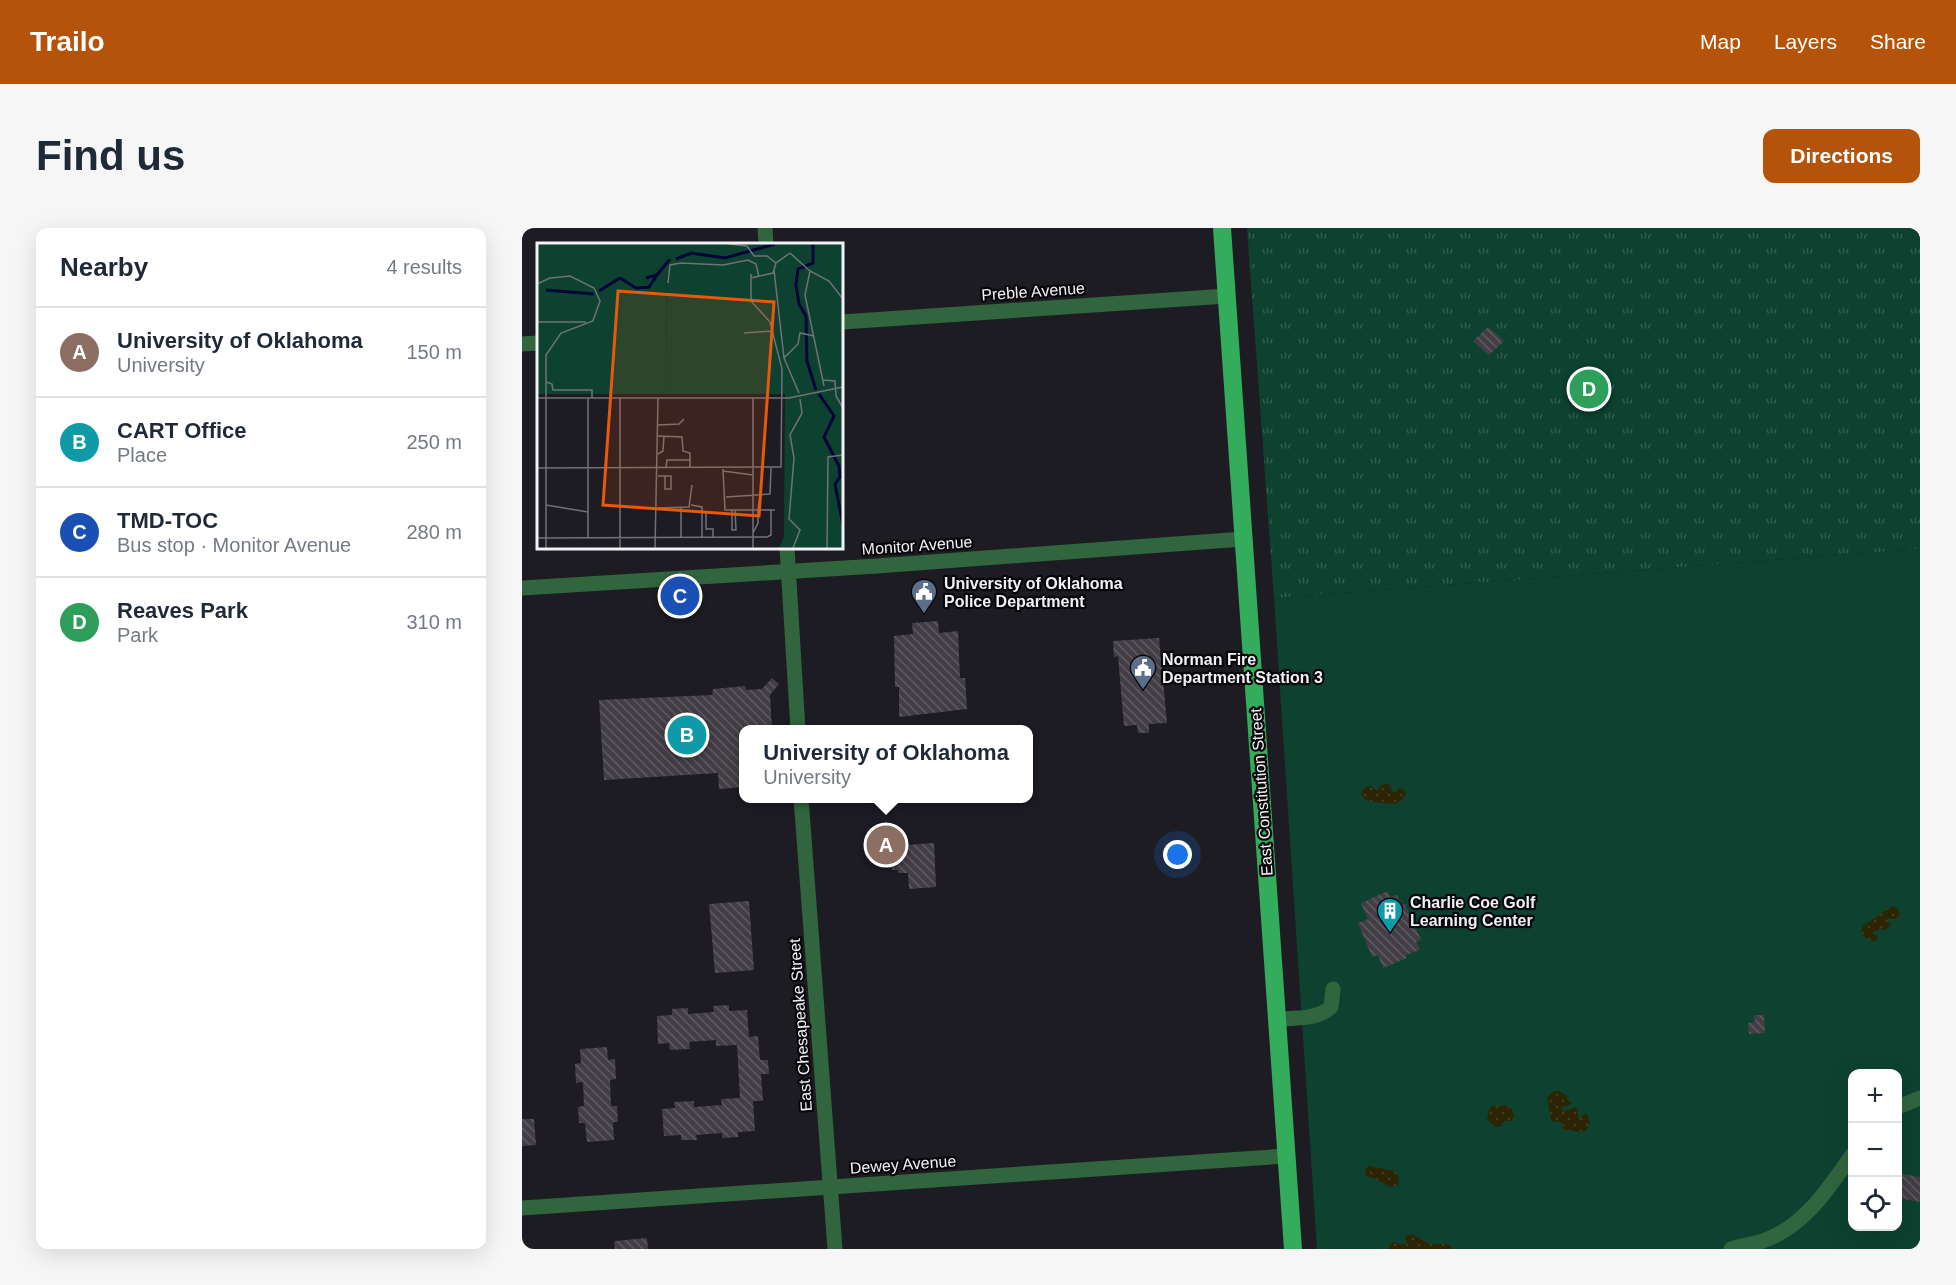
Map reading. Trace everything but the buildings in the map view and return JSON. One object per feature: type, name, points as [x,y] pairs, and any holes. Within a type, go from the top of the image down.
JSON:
[{"type":"main road","name":"East Constitution Street","points":[[1222,228],[1293,1249]]},
{"type":"street","points":[[765,228],[766,243]]},
{"type":"street","name":"Preble Avenue","points":[[843,322],[1227,296]]},
{"type":"street","points":[[522,344],[537,343]]},
{"type":"street","name":"Monitor Avenue","points":[[522,588],[1243,539]]},
{"type":"street","points":[[787,549],[798,725]]},
{"type":"street","name":"East Chesapeake Street","points":[[801,803],[835,1249]]},
{"type":"street","points":[[1277,1020],[1319,1015],[1326,1012],[1331,1007],[1333,989]]},
{"type":"street","points":[[1902,1105],[1920,1098]]},
{"type":"street","name":"Dewey Avenue","points":[[522,1208],[1286,1156]]},
{"type":"street","points":[[1731,1249],[1764,1240],[1783,1231],[1809,1212],[1833,1185],[1848,1161]]},
{"type":"green space","points":[[1247,228],[1920,228],[1920,549],[1274,598]]},
{"type":"green space","points":[[1920,549],[1920,1249],[1317,1249],[1274,598]]},
{"type":"sand","points":[[1385,784],[1389,784],[1392,792],[1396,792],[1399,788],[1403,789],[1406,794],[1402,800],[1396,804],[1364,799],[1361,793],[1365,788],[1371,786],[1377,791]]},
{"type":"sand","points":[[1892,906],[1897,908],[1900,914],[1896,919],[1887,918],[1888,923],[1891,924],[1885,931],[1880,928],[1873,931],[1873,934],[1878,936],[1876,941],[1867,939],[1861,932],[1863,926]]},
{"type":"sand","points":[[1555,1091],[1560,1091],[1567,1096],[1567,1100],[1572,1102],[1570,1105],[1561,1107],[1564,1112],[1575,1107],[1578,1110],[1578,1120],[1587,1114],[1590,1122],[1586,1131],[1564,1130],[1561,1122],[1551,1120],[1547,1097]]},
{"type":"sand","points":[[1495,1105],[1497,1107],[1506,1105],[1512,1109],[1514,1116],[1511,1121],[1504,1121],[1500,1127],[1495,1127],[1487,1119],[1490,1107]]},
{"type":"sand","points":[[1369,1166],[1395,1171],[1399,1179],[1398,1185],[1390,1187],[1366,1176],[1365,1170]]},
{"type":"sand","points":[[1412,1234],[1428,1243],[1446,1244],[1452,1249],[1389,1249],[1393,1242],[1407,1243],[1405,1236]]},
{"type":"place","name":"Reaves Park","points":[[1589,389]]},
{"type":"place","name":"TMD-TOC","points":[[680,596]]},
{"type":"place","name":"University of Oklahoma Police Department","points":[[924,615]]},
{"type":"place","name":"Norman Fire Department Station 3","points":[[1143,691]]},
{"type":"place","name":"CART Office","points":[[687,735]]},
{"type":"place","name":"University of Oklahoma","points":[[886,845]]},
{"type":"place","name":"Charlie Coe Golf Learning Center","points":[[1390,934]]}]
